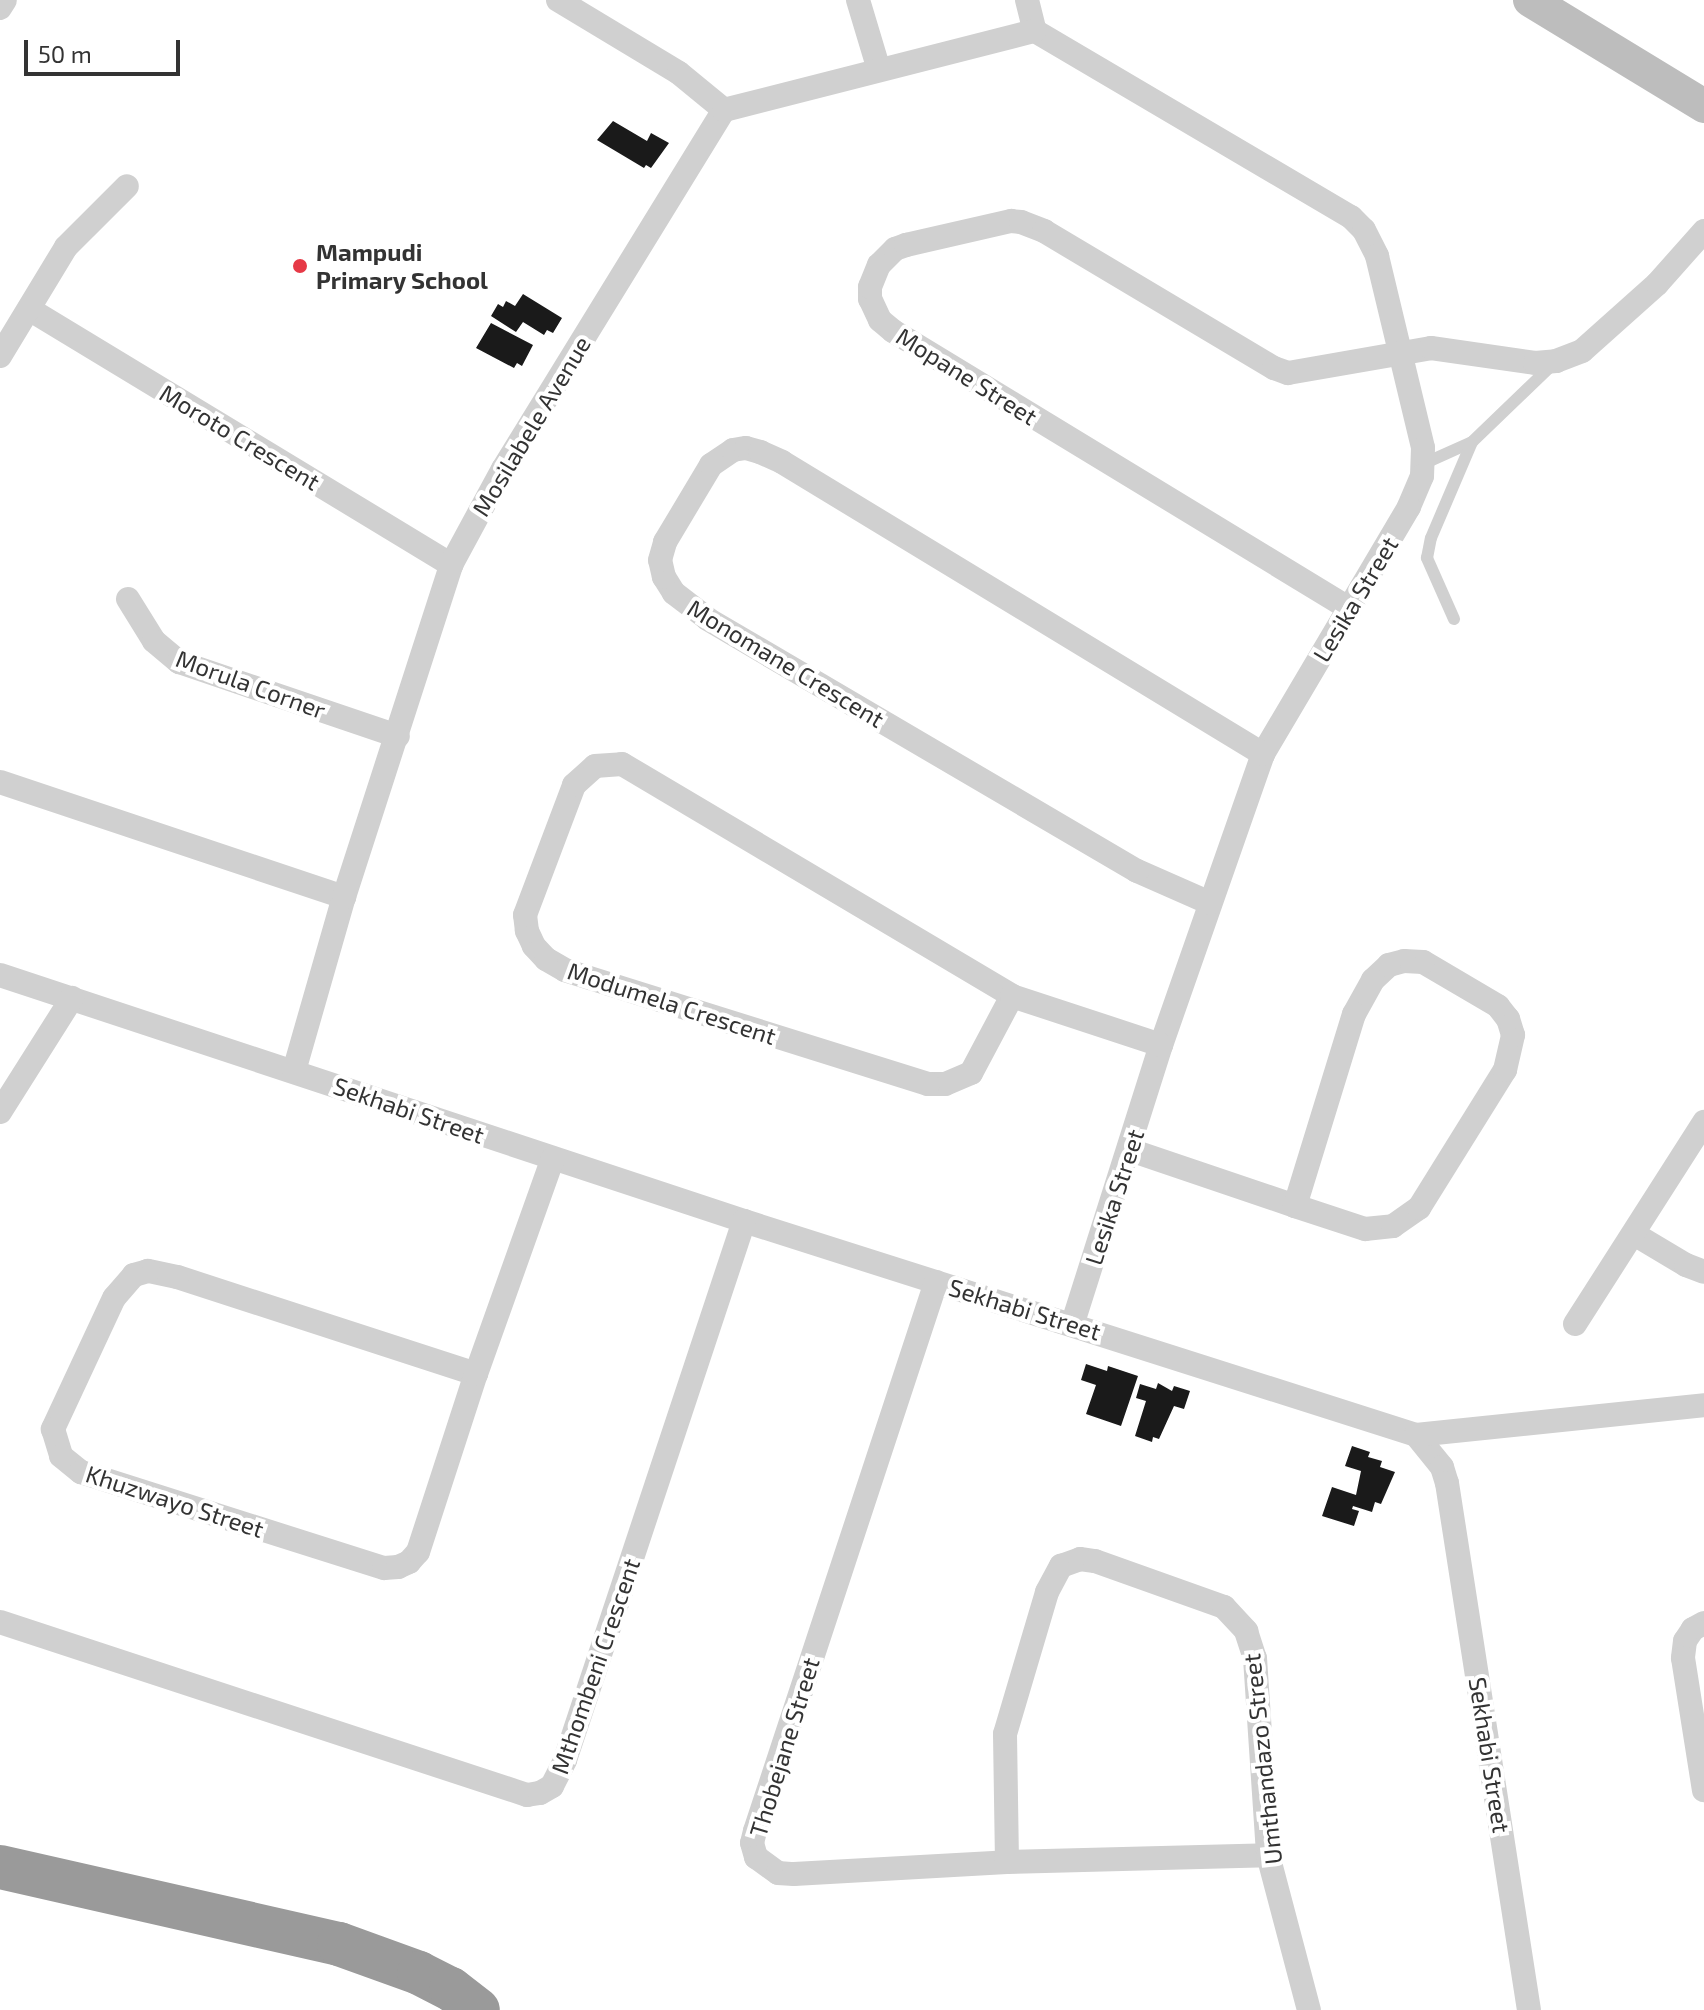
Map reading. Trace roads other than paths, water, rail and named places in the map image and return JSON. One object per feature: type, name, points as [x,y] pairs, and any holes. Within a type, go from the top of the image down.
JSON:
[{"type":"highway","points":[[0,1867],[368,1953],[451,1989],[478,2010]]},
{"type":"street","points":[[0,8],[5,0]]},
{"type":"street","points":[[558,0],[679,73],[724,110],[1035,31],[1027,0]]},
{"type":"street","points":[[858,0],[879,70]]},
{"type":"street","points":[[1530,0],[1704,106]]},
{"type":"street","name":"Lesika Street","points":[[1035,31],[1351,217],[1364,230],[1377,256],[1423,448],[1422,476],[1409,507],[1263,754],[1161,1045],[1073,1323]]},
{"type":"street","name":"Mosilabele Avenue","points":[[294,1071],[344,897],[451,565],[503,469],[724,110]]},
{"type":"street","points":[[0,356],[66,247],[127,186]]},
{"type":"street","name":"Mopane Street","points":[[1350,609],[893,331],[874,310],[870,287],[879,265],[895,249],[1011,221],[1021,222],[1044,231],[1274,368],[1304,372],[1449,348],[1535,363],[1556,361]]},
{"type":"street","points":[[1556,361],[1582,351],[1611,327],[1657,284],[1704,231]]},
{"type":"street","name":"Moroto Crescent","points":[[29,309],[451,565]]},
{"type":"street","name":"Monomane Crescent","points":[[1210,903],[1137,871],[708,619],[674,593],[664,577],[660,560],[665,542],[711,465],[733,450],[746,448],[760,452],[782,462],[1263,754]]},
{"type":"street","name":"Morula Corner","points":[[128,599],[154,641],[179,662],[398,736]]},
{"type":"street","name":"Modumela Crescent","points":[[1012,996],[971,1073],[945,1084],[928,1084],[565,970],[546,959],[534,946],[527,931],[525,915],[574,785],[595,766],[622,764],[1012,996],[1161,1045]]},
{"type":"street","points":[[0,782],[344,897]]},
{"type":"street","points":[[1130,1150],[1295,1206],[1365,1229],[1393,1226],[1419,1208],[1505,1070],[1513,1035],[1508,1019],[1498,1006],[1423,962],[1404,961],[1389,965],[1373,980],[1354,1014],[1295,1206]]},
{"type":"street","name":"Sekhabi Street","points":[[0,975],[744,1221],[1073,1323],[1416,1435],[1442,1467],[1447,1483],[1529,2010]]},
{"type":"street","points":[[0,1112],[72,998]]},
{"type":"street","points":[[1575,1324],[1704,1122]]},
{"type":"street","name":"Khuzwayo Street","points":[[476,1374],[177,1277],[148,1271],[134,1275],[114,1298],[53,1429],[61,1456],[81,1472],[384,1568],[398,1567],[418,1552],[476,1374],[553,1158]]},
{"type":"street","name":"Mthombeni Crescent","points":[[0,1622],[527,1795],[540,1793],[552,1786],[565,1760],[744,1221]]},
{"type":"street","points":[[1634,1234],[1686,1265],[1704,1272]]},
{"type":"street","name":"Thobejane Street","points":[[936,1282],[752,1843],[756,1857],[778,1873],[794,1874],[1007,1862],[1268,1855]]},
{"type":"street","points":[[1416,1435],[1704,1405]]},
{"type":"street","name":"Umthandazo Street","points":[[1007,1862],[1005,1734],[1008,1716],[1052,1578],[1061,1566],[1080,1559],[1224,1607],[1246,1631],[1255,1658],[1268,1855],[1309,2010]]},
{"type":"street","points":[[1704,1623],[1693,1629],[1685,1641],[1683,1658],[1704,1790]]},
{"type":"lane","points":[[1423,464],[1472,442],[1556,361]]},
{"type":"lane","points":[[1454,619],[1427,558],[1431,538],[1472,442]]},
{"type":"place","name":"Mampudi Primary School","points":[[300,266]]}]
